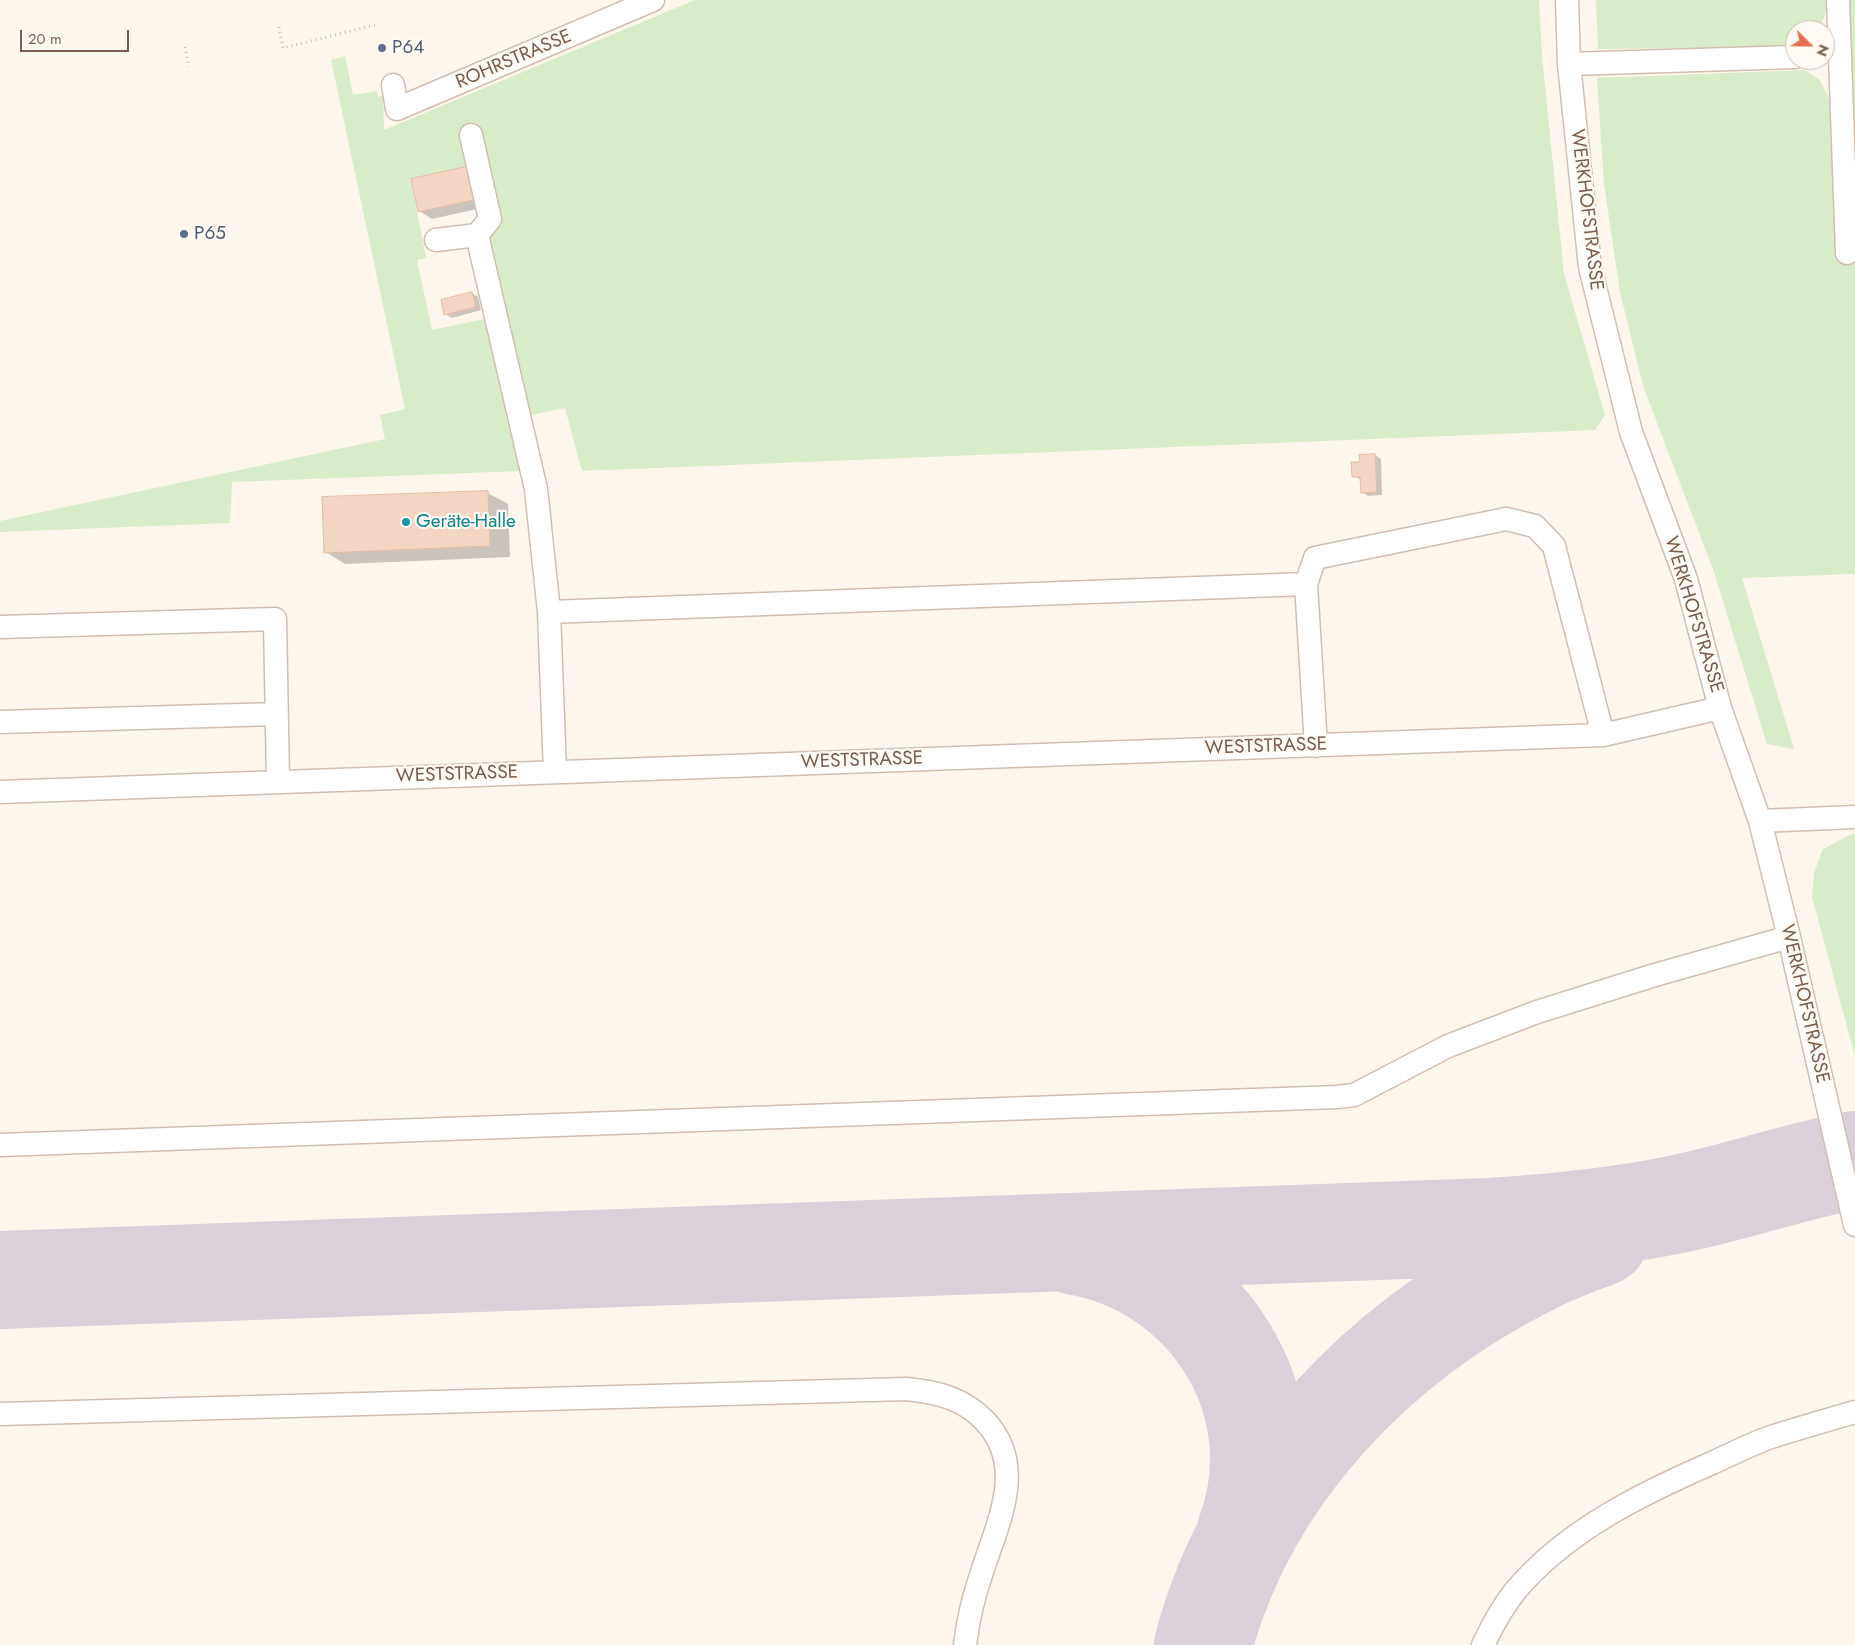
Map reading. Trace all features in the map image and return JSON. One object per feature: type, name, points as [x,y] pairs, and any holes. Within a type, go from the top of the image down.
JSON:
[{"type":"lane","name":"ROHRSTRASSE","points":[[393,84],[397,109],[653,0]]},
{"type":"lane","name":"WERKHOFSTRASSE","points":[[1567,0],[1569,64],[1590,267],[1632,432],[1686,579],[1720,708],[1760,820],[1789,937],[1855,1225]]},
{"type":"lane","points":[[1835,28],[1838,0]]},
{"type":"lane","points":[[1569,64],[1785,57]]},
{"type":"lane","points":[[1833,70],[1847,253]]},
{"type":"lane","points":[[436,240],[477,235],[490,219],[471,135]]},
{"type":"lane","points":[[477,235],[536,489],[549,612],[555,772]]},
{"type":"lane","points":[[1316,746],[1306,584],[1315,558],[1506,519],[1535,526],[1554,546],[1602,735]]},
{"type":"lane","points":[[549,612],[1306,584]]},
{"type":"lane","points":[[0,627],[275,619],[278,781]]},
{"type":"lane","name":"WESTSTRASSE","points":[[0,792],[1602,735],[1720,708]]},
{"type":"lane","points":[[0,722],[276,714]]},
{"type":"lane","points":[[1760,820],[1855,817]]},
{"type":"lane","points":[[0,1144],[1337,1097],[1354,1095],[1448,1046],[1536,1012],[1655,974],[1789,937]]},
{"type":"lane","points":[[0,1414],[906,1389],[946,1395],[964,1403],[992,1429],[1002,1445],[1006,1465],[1007,1486],[1003,1510],[972,1604],[965,1645]]},
{"type":"lane","points":[[1483,1645],[1515,1591],[1534,1571],[1574,1536],[1611,1512],[1680,1477],[1770,1437],[1855,1412]]},
{"type":"path","points":[[279,27],[283,48],[379,24]]},
{"type":"path","points":[[185,47],[189,67]]},
{"type":"green space","points":[[695,0],[1539,0],[1542,55],[1564,274],[1605,415],[1595,430],[582,471],[565,408],[526,416],[471,166],[411,179],[426,258],[417,260],[432,330],[484,319],[494,344],[522,471],[232,482],[230,523],[0,532],[0,521],[385,439],[380,415],[405,409],[331,60],[345,56],[353,95],[377,91],[378,97],[383,95],[384,130]]},
{"type":"green space","points":[[1596,0],[1826,0],[1826,12],[1823,20],[1785,20],[1785,47],[1598,49]]},
{"type":"green space","points":[[1849,0],[1855,0],[1855,167]]},
{"type":"green space","points":[[1804,70],[1820,80],[1829,99],[1836,254],[1855,253],[1855,574],[1742,578],[1794,749],[1767,744],[1714,572],[1643,386],[1620,292],[1604,184],[1597,78]]},
{"type":"green space","points":[[1855,834],[1855,1056],[1812,897],[1814,873],[1823,849]]},
{"type":"building","points":[[471,166],[478,199],[418,212],[411,179]]},
{"type":"building","points":[[472,292],[476,307],[444,315],[441,300]]},
{"type":"building","points":[[1375,454],[1377,492],[1361,493],[1360,477],[1352,477],[1351,462],[1360,462],[1359,455]]},
{"type":"building","name":"Geräte-Halle","points":[[488,491],[490,546],[324,553],[322,497]]},
{"type":"taxiway","points":[[0,1280],[1537,1224],[1655,1209],[1723,1194],[1810,1170],[1855,1160]]},
{"type":"taxiway","points":[[1203,1645],[1224,1583],[1252,1525],[1287,1470],[1327,1420],[1373,1374],[1423,1333],[1476,1296],[1541,1261],[1600,1237]]},
{"type":"taxiway","points":[[1076,1246],[1123,1260],[1165,1283],[1201,1313],[1229,1351],[1248,1393],[1258,1438],[1257,1486],[1245,1534]]},
{"type":"place","name":"P64","points":[[382,48]]},
{"type":"place","name":"P65","points":[[184,234]]},
{"type":"place","name":"Geräte-Halle","points":[[406,522]]}]
